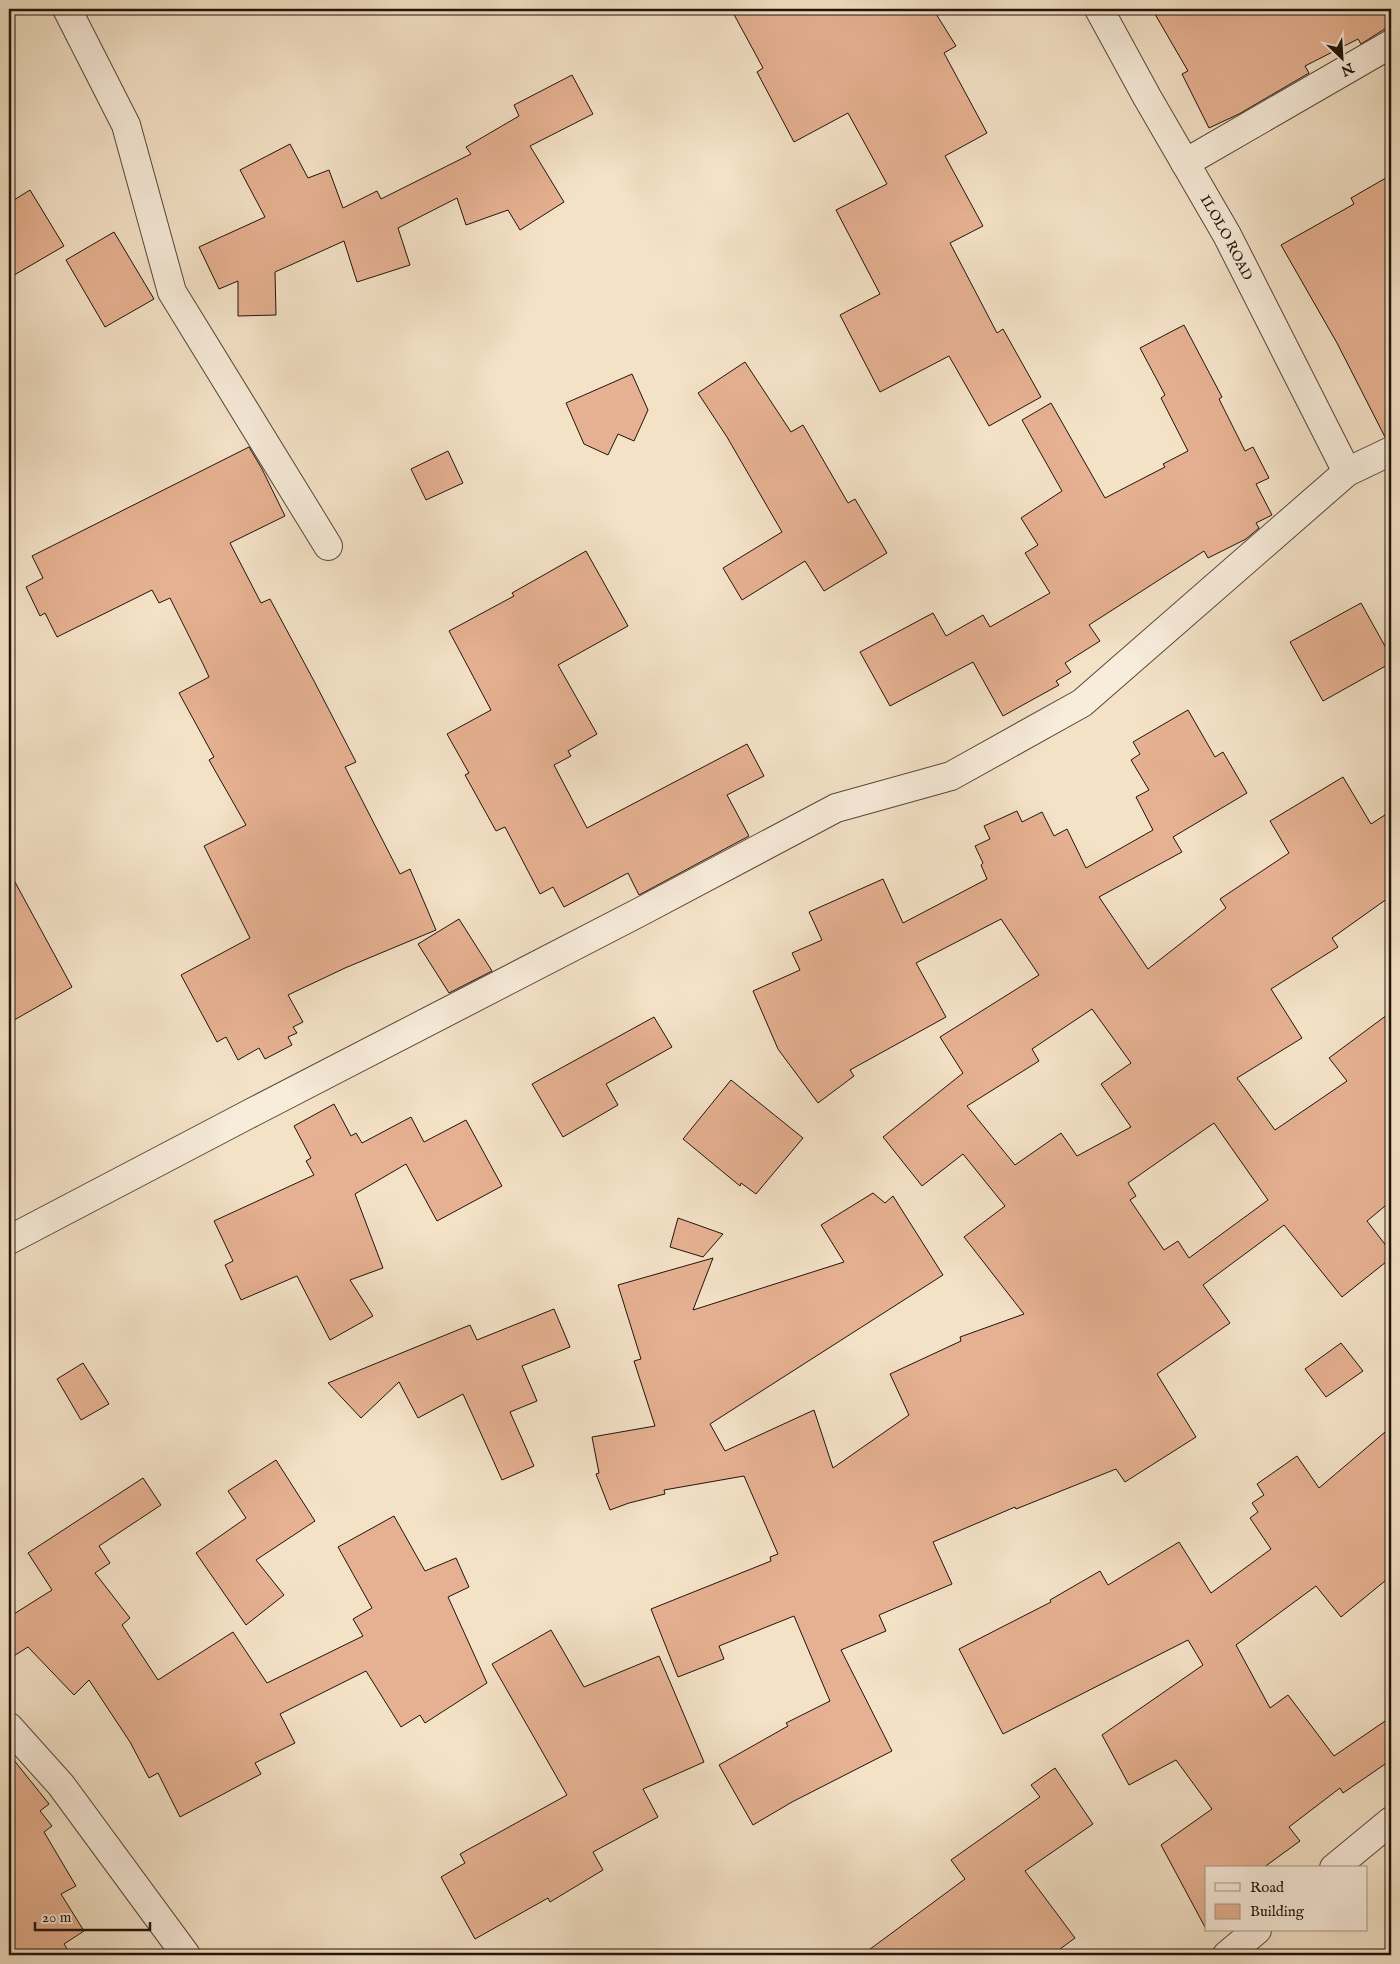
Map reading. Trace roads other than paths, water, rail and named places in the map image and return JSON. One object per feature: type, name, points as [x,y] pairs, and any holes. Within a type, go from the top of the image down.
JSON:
[{"type":"street","points":[[68,9],[126,125],[172,292],[328,546]]},
{"type":"street","name":"ILOLO ROAD","points":[[1099,9],[1227,235],[1347,472]]},
{"type":"street","points":[[1185,163],[1391,44]]},
{"type":"street","points":[[9,1240],[623,921],[836,808],[951,776],[1082,703],[1347,472],[1391,451]]},
{"type":"street","points":[[9,1727],[61,1785],[186,1955]]},
{"type":"street","points":[[1336,1866],[1391,1821]]},
{"type":"street","points":[[1227,1955],[1255,1932]]}]
